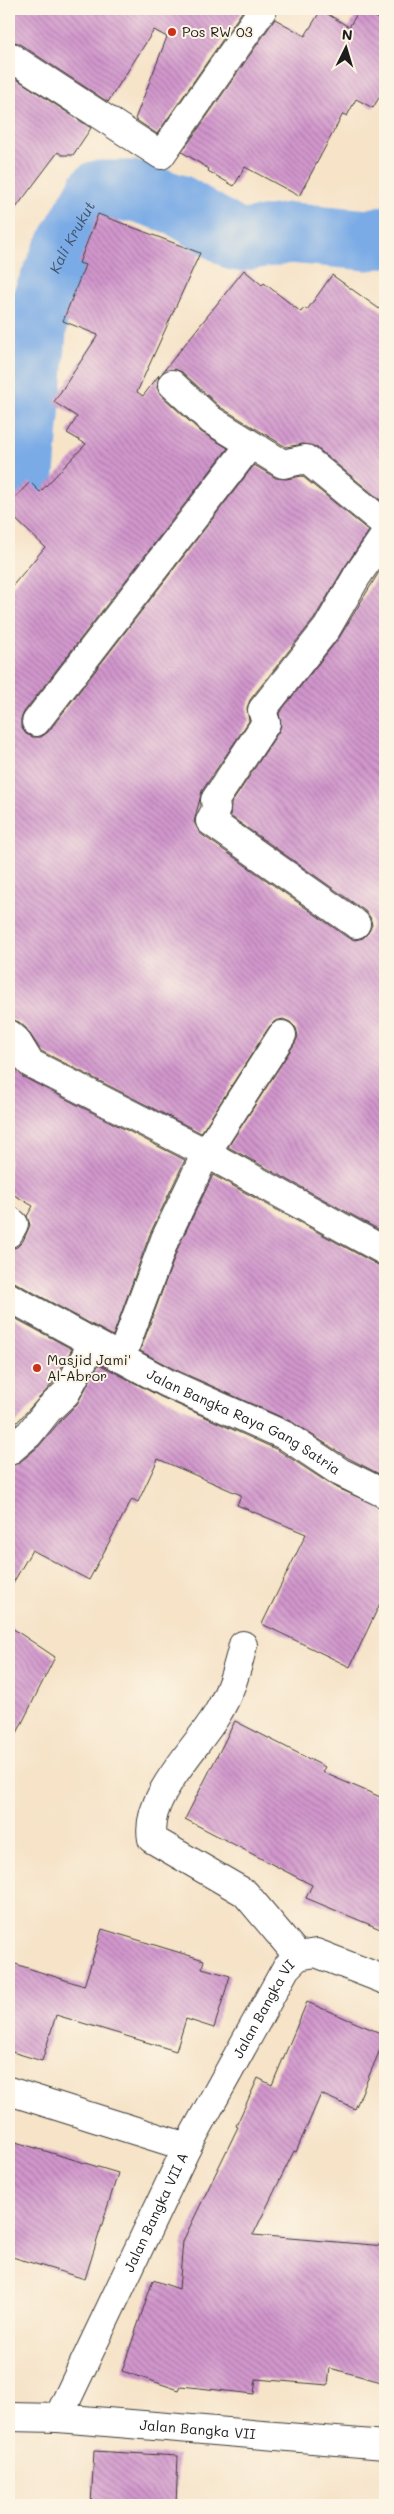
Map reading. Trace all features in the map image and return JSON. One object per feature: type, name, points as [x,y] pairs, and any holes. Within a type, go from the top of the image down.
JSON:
[{"type":"street","points":[[9,56],[161,155],[263,9]]},
{"type":"street","points":[[172,384],[211,420],[283,464],[306,459],[385,524]]},
{"type":"street","points":[[36,722],[250,445]]},
{"type":"street","points":[[356,924],[210,821],[216,809],[215,800],[266,723],[262,710],[327,628],[357,576],[385,534]]},
{"type":"street","points":[[9,1034],[16,1040],[30,1064],[206,1153],[385,1251]]},
{"type":"street","points":[[121,1358],[165,1239],[206,1153],[282,1035]]},
{"type":"street","points":[[9,1220],[14,1224],[9,1233]]},
{"type":"street","name":"Jalan Bangka Raya Gang Satria","points":[[9,1297],[92,1344],[167,1383],[286,1436],[340,1472],[385,1494]]},
{"type":"street","points":[[9,1451],[29,1434],[49,1409],[66,1392],[92,1344]]},
{"type":"street","points":[[243,1645],[232,1686],[217,1715],[181,1763],[155,1809],[151,1834],[152,1839],[169,1850],[245,1893],[298,1956]]},
{"type":"street","name":"Jalan Bangka VI","points":[[187,2147],[286,1968],[298,1956],[316,1953],[385,1980]]},
{"type":"street","name":"Jalan Bangka VII A","points":[[9,2090],[187,2147],[58,2418]]},
{"type":"street","name":"Jalan Bangka VII","points":[[9,2417],[58,2418],[385,2445]]},
{"type":"building","points":[[9,9],[244,9],[157,134],[135,119],[167,37],[154,30],[108,102],[18,43],[9,41]]},
{"type":"building","points":[[360,9],[385,22],[385,87],[373,108],[356,99],[347,116],[343,114],[299,196],[245,167],[234,186],[208,171],[209,169],[182,152],[275,19],[305,36],[321,10],[349,27]]},
{"type":"building","points":[[9,74],[91,128],[73,155],[62,155],[58,152],[9,217]]},
{"type":"building","points":[[98,214],[200,253],[137,392],[143,396],[159,375],[157,388],[161,395],[201,432],[228,448],[24,712],[21,719],[21,727],[26,734],[33,737],[41,737],[48,732],[254,465],[276,478],[286,479],[302,476],[369,531],[344,568],[314,619],[250,700],[247,708],[249,721],[202,791],[194,822],[201,834],[347,937],[355,940],[363,938],[368,933],[372,925],[370,917],[365,911],[230,816],[231,804],[279,731],[281,725],[279,713],[339,638],[385,562],[385,1233],[228,1147],[295,1043],[298,1036],[296,1028],[290,1022],[283,1019],[275,1021],[269,1027],[201,1133],[41,1051],[26,1028],[19,1022],[9,1019],[9,590],[45,547],[9,513],[9,504],[30,482],[40,492],[86,444],[67,433],[77,417],[54,402],[98,335],[63,321],[85,265],[79,263]]},
{"type":"building","points":[[244,270],[301,312],[304,308],[307,310],[332,275],[385,313],[385,504],[316,447],[303,444],[286,447],[220,407],[182,372],[175,369],[162,373]]},
{"type":"building","points":[[9,1058],[23,1077],[185,1160],[150,1234],[113,1336],[16,1283],[9,1281],[9,1249],[17,1247],[23,1241],[30,1225],[27,1216],[33,1206],[9,1192]]},
{"type":"building","points":[[213,1175],[378,1265],[385,1267],[385,1477],[348,1458],[292,1422],[174,1369],[140,1351],[179,1245]]},
{"type":"building","name":"Masjid Jami' Al-Abror","points":[[9,1315],[72,1349],[53,1383],[9,1431]]},
{"type":"building","points":[[99,1364],[161,1397],[278,1450],[333,1486],[385,1509],[385,1593],[350,1667],[262,1624],[306,1534],[237,1505],[241,1495],[158,1459],[138,1502],[132,1499],[89,1580],[32,1550],[9,1590],[9,1466],[19,1463],[39,1446],[77,1404]]},
{"type":"building","points":[[9,1626],[55,1657],[9,1749]]},
{"type":"building","points":[[235,1721],[325,1767],[322,1772],[385,1799],[385,1931],[306,1898],[312,1885],[185,1819]]},
{"type":"building","points":[[102,1929],[204,1960],[202,1968],[230,1976],[214,2028],[186,2019],[176,2051],[56,2015],[42,2061],[9,2051],[9,1962],[84,1986]]},
{"type":"building","points":[[307,2002],[385,2035],[385,2038],[355,2109],[321,2094],[296,2152],[294,2151],[253,2235],[385,2246],[385,2383],[330,2368],[328,2385],[256,2379],[254,2394],[181,2386],[179,2390],[122,2371],[153,2280],[179,2289],[183,2241],[238,2127],[236,2126],[258,2078],[272,2085]]},
{"type":"building","points":[[9,2140],[118,2173],[85,2279],[9,2256]]},
{"type":"building","points":[[94,2451],[178,2456],[176,2505],[91,2505]]},
{"type":"waterway","name":"Kali Krukut","points":[[9,488],[24,473],[38,310],[61,257],[98,191],[136,191],[178,205],[238,241],[290,233],[368,240],[385,236]]},
{"type":"place","name":"Pos RW 03","points":[[172,32]]},
{"type":"place","name":"Masjid Jami' Al-Abror","points":[[37,1368]]}]
